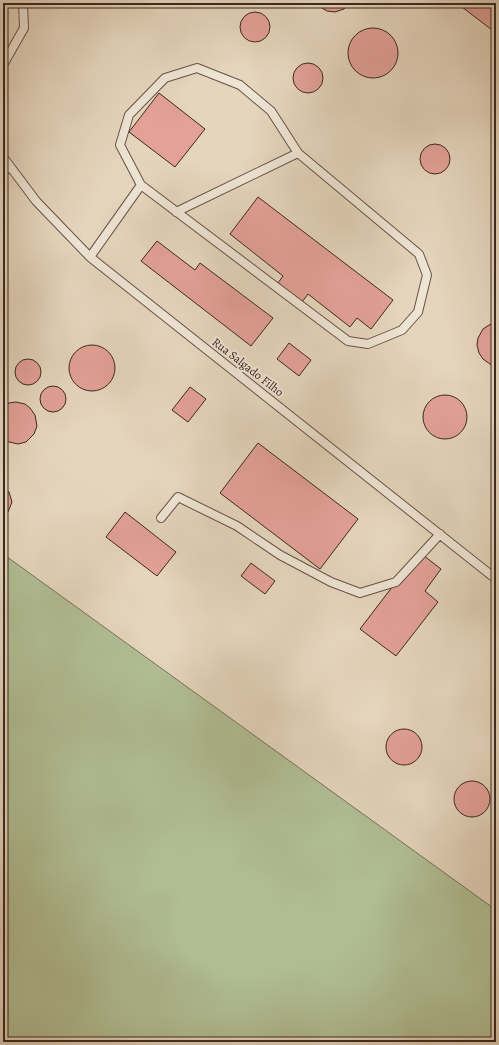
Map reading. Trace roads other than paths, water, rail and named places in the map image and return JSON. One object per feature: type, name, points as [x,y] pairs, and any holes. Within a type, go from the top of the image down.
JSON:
[{"type":"lane","points":[[3,65],[24,28],[22,3]]},
{"type":"lane","points":[[196,68],[240,85],[271,111],[298,153],[419,254],[427,275],[418,312],[402,330],[368,344],[348,341],[141,185],[120,145],[129,115],[165,78],[196,68]]},
{"type":"lane","points":[[176,212],[298,153]]},
{"type":"lane","name":"Rua Salgado Filho","points":[[3,157],[36,201],[90,257],[496,579]]},
{"type":"lane","points":[[3,173],[9,165]]},
{"type":"lane","points":[[90,257],[141,185]]},
{"type":"lane","points":[[160,518],[178,496],[237,526],[280,555],[331,582],[360,593],[396,582],[440,534]]}]
